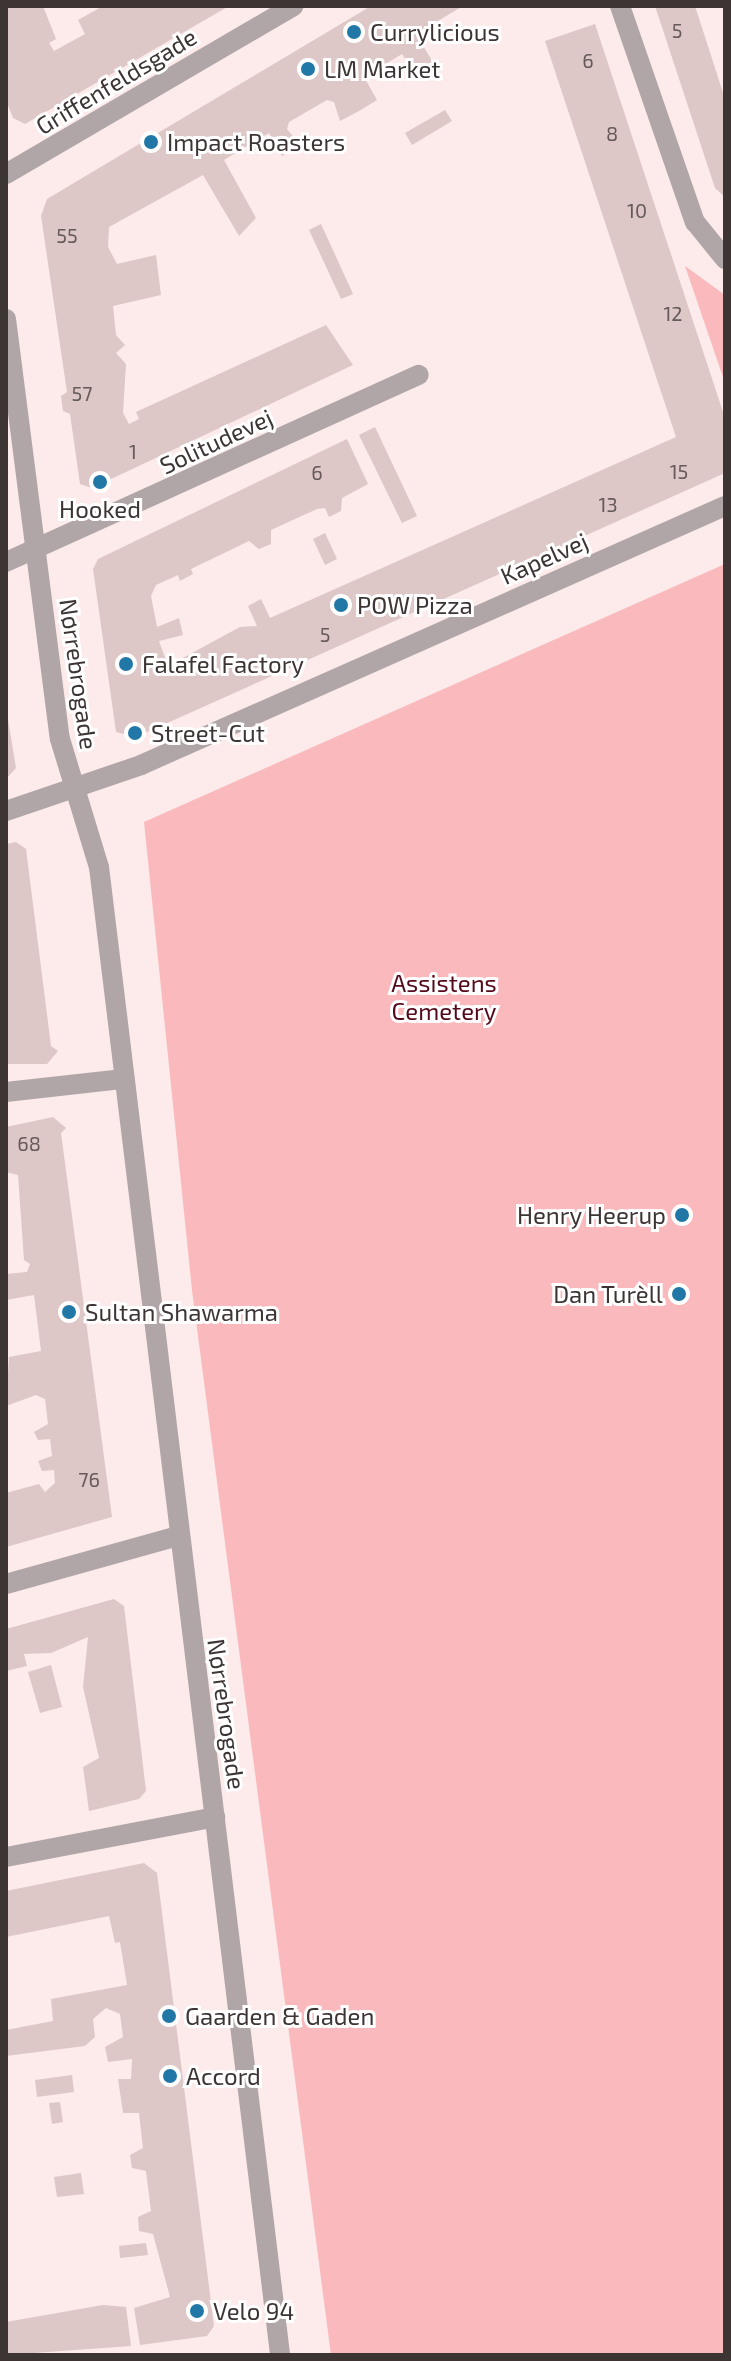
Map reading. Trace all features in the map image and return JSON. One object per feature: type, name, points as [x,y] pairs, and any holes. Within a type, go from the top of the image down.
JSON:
[{"type":"street","name":"Griffenfeldsgade","points":[[6,174],[293,6]]},
{"type":"street","points":[[620,6],[695,222],[725,259]]},
{"type":"street","name":"Nørrebrogade","points":[[6,319],[60,739],[99,867],[121,1079],[280,2355]]},
{"type":"street","name":"Solitudevej","points":[[6,562],[35,553],[419,375]]},
{"type":"street","name":"Kapelvej","points":[[6,811],[76,789],[725,506]]},
{"type":"street","points":[[6,1092],[121,1079]]},
{"type":"street","points":[[6,1584],[178,1536]]},
{"type":"street","points":[[6,1857],[215,1817]]},
{"type":"green space","points":[[685,266],[725,295],[725,383]]},
{"type":"green space","name":"Assistens Cemetery","points":[[725,564],[725,2355],[331,2355],[192,1290],[144,822]]},
{"type":"building","points":[[6,6],[43,6],[56,39],[49,43],[54,51],[85,34],[78,20],[103,6],[229,6],[25,124],[13,118],[6,100]]},
{"type":"building","points":[[371,6],[463,6],[416,34],[434,64],[416,76],[402,54],[364,77],[377,100],[359,111],[340,121],[334,102],[327,100],[289,122],[287,129],[300,145],[282,156],[269,133],[257,140],[261,147],[251,152],[247,146],[224,160],[256,218],[239,236],[203,175],[109,227],[108,247],[117,264],[156,255],[161,295],[113,306],[116,335],[125,345],[116,353],[126,364],[123,413],[129,424],[139,419],[136,412],[326,325],[353,365],[92,488],[80,484],[70,414],[63,411],[61,396],[67,392],[41,216],[47,199]]},
{"type":"building","points":[[655,6],[695,6],[725,99],[725,197],[715,188]]},
{"type":"building","points":[[595,24],[725,418],[725,473],[136,737],[116,732],[93,569],[98,559],[347,439],[368,484],[342,498],[341,511],[329,517],[325,508],[317,509],[271,530],[271,544],[259,549],[249,541],[191,569],[193,574],[180,581],[178,575],[156,585],[151,596],[157,627],[179,618],[183,635],[159,641],[168,666],[240,627],[257,626],[248,606],[261,599],[270,618],[676,437],[545,41]]},
{"type":"building","points":[[445,110],[452,121],[412,145],[405,133]]},
{"type":"building","points":[[321,224],[353,294],[341,299],[309,230]]},
{"type":"building","points":[[375,427],[417,516],[402,523],[359,435]]},
{"type":"building","points":[[325,533],[337,559],[325,565],[313,539]]},
{"type":"building","points":[[6,707],[16,768],[6,779]]},
{"type":"building","points":[[16,842],[26,849],[51,1046],[58,1051],[47,1064],[6,1064],[6,844]]},
{"type":"building","points":[[53,1117],[66,1128],[61,1133],[112,1517],[6,1547],[6,1493],[39,1484],[45,1492],[55,1483],[54,1470],[42,1471],[38,1461],[52,1456],[50,1439],[38,1440],[34,1432],[48,1424],[45,1399],[36,1395],[6,1406],[9,1357],[41,1351],[34,1295],[6,1300],[6,1274],[27,1272],[30,1264],[24,1260],[18,1175],[6,1172],[6,1127]]},
{"type":"building","points":[[114,1599],[124,1606],[146,1791],[139,1799],[89,1811],[83,1767],[99,1758],[83,1687],[88,1637],[51,1653],[24,1654],[27,1666],[6,1671],[6,1629]]},
{"type":"building","points":[[51,1665],[62,1707],[40,1713],[28,1672]]},
{"type":"building","points":[[144,1863],[157,1873],[214,2326],[207,2336],[140,2345],[134,2308],[170,2297],[153,2234],[139,2231],[138,2217],[151,2211],[146,2171],[132,2168],[130,2155],[143,2148],[139,2113],[123,2113],[118,2079],[131,2079],[132,2059],[108,2062],[105,2047],[123,2037],[120,2014],[106,2008],[93,2019],[95,2037],[85,2046],[6,2056],[6,2030],[53,2021],[51,1999],[127,1985],[120,1942],[115,1943],[109,1916],[6,1937],[6,1891]]},
{"type":"building","points":[[72,2075],[74,2092],[37,2097],[35,2080]]},
{"type":"building","points":[[60,2102],[63,2122],[52,2124],[49,2103]]},
{"type":"building","points":[[81,2173],[84,2194],[57,2197],[54,2177]]},
{"type":"building","points":[[146,2243],[148,2255],[120,2258],[119,2246]]},
{"type":"building","points":[[103,2305],[126,2307],[131,2346],[6,2355],[6,2322]]},
{"type":"place","name":"Currylicious","points":[[354,32]]},
{"type":"place","name":"LM Market","points":[[308,69]]},
{"type":"place","name":"Impact Roasters","points":[[151,142]]},
{"type":"place","name":"Hooked","points":[[100,482]]},
{"type":"place","name":"POW Pizza","points":[[341,605]]},
{"type":"place","name":"Falafel Factory","points":[[126,664]]},
{"type":"place","name":"Street-Cut","points":[[135,733]]},
{"type":"place","name":"Henry Heerup","points":[[682,1215]]},
{"type":"place","name":"Dan Turèll","points":[[679,1294]]},
{"type":"place","name":"Sultan Shawarma","points":[[69,1312]]},
{"type":"place","name":"Gaarden & Gaden","points":[[169,2016]]},
{"type":"place","name":"Accord","points":[[170,2076]]},
{"type":"place","name":"Velo 94","points":[[197,2311]]}]
